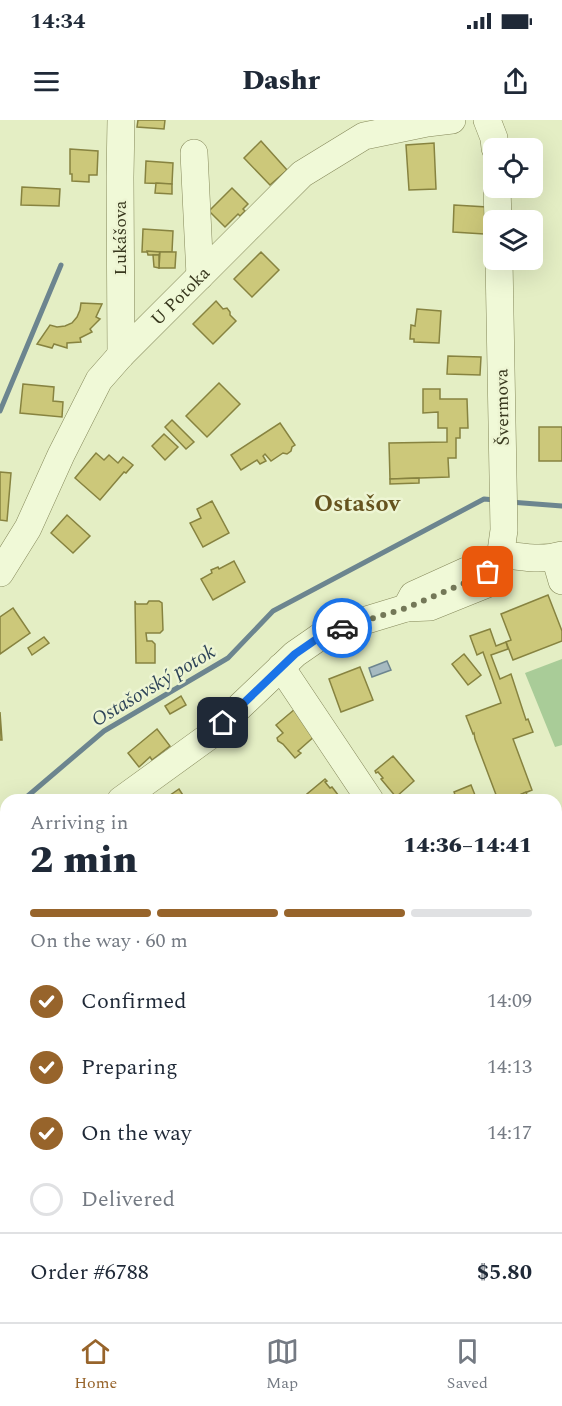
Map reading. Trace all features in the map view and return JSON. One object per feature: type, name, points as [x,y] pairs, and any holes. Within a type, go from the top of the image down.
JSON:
[{"type":"street","name":"Lukášova","points":[[120,355],[121,120]]},
{"type":"street","name":"U Potoka","points":[[0,573],[28,528],[61,455],[99,380],[120,355],[302,174],[364,136],[452,120]]},
{"type":"street","points":[[487,120],[494,138]]},
{"type":"street","points":[[194,153],[200,276]]},
{"type":"street","name":"Švermova","points":[[281,668],[295,654],[321,636],[338,629],[406,608],[430,607],[496,580],[494,563],[504,530],[499,270]]},
{"type":"street","points":[[494,563],[536,559],[560,564]]},
{"type":"street","points":[[129,794],[208,737],[281,668],[366,794]]},
{"type":"green space","points":[[562,659],[562,745],[555,747],[525,673]]},
{"type":"shaded area","points":[[387,661],[391,670],[372,677],[369,668]]},
{"type":"building","points":[[138,120],[165,120],[164,129],[137,127]]},
{"type":"building","points":[[261,141],[287,170],[270,185],[244,158]]},
{"type":"building","points":[[434,143],[436,189],[409,190],[406,145]]},
{"type":"building","points":[[70,149],[98,151],[97,175],[89,175],[89,182],[72,181]]},
{"type":"building","points":[[146,161],[173,163],[172,184],[145,183]]},
{"type":"building","points":[[156,183],[172,184],[172,194],[155,193]]},
{"type":"building","points":[[22,187],[60,189],[59,206],[21,205]]},
{"type":"building","points":[[232,188],[248,204],[240,216],[238,214],[225,227],[209,211]]},
{"type":"building","points":[[454,205],[487,207],[487,210],[483,210],[483,234],[453,232]]},
{"type":"building","points":[[143,229],[173,231],[172,252],[142,252]]},
{"type":"building","points":[[147,251],[160,252],[159,255],[148,255]]},
{"type":"building","points":[[160,252],[176,252],[175,268],[159,268]]},
{"type":"building","points":[[261,252],[279,270],[252,297],[234,279]]},
{"type":"building","points":[[153,255],[159,255],[159,268],[154,267]]},
{"type":"building","points":[[216,301],[223,309],[227,308],[236,321],[213,344],[193,324]]},
{"type":"building","points":[[81,303],[102,304],[96,317],[100,319],[90,329],[92,332],[80,338],[81,342],[67,343],[67,348],[54,344],[52,348],[37,344],[50,325],[57,327],[72,323],[77,317]]},
{"type":"building","points":[[417,309],[441,311],[439,343],[414,342],[414,339],[410,339],[411,325],[415,326]]},
{"type":"building","points":[[448,356],[481,357],[480,375],[447,374]]},
{"type":"building","points":[[219,383],[240,404],[207,437],[186,416]]},
{"type":"building","points":[[23,384],[54,387],[53,401],[63,402],[62,417],[20,413]]},
{"type":"building","points":[[423,389],[440,389],[440,399],[467,399],[468,428],[460,428],[460,438],[456,438],[456,458],[448,458],[449,477],[390,479],[389,443],[447,442],[447,428],[438,428],[438,412],[423,413]]},
{"type":"building","points":[[172,420],[194,442],[186,449],[165,427]]},
{"type":"building","points":[[280,423],[295,445],[291,451],[271,461],[265,454],[263,456],[266,461],[260,464],[257,460],[241,470],[231,455]]},
{"type":"building","points":[[539,427],[562,427],[562,461],[539,461]]},
{"type":"building","points":[[164,434],[178,447],[165,460],[152,446]]},
{"type":"building","points":[[96,453],[104,460],[109,455],[118,463],[123,457],[133,465],[100,500],[75,478]]},
{"type":"building","points":[[0,472],[11,473],[7,521],[0,520]]},
{"type":"building","points":[[419,478],[419,483],[390,484],[390,479]]},
{"type":"building","points":[[212,501],[229,533],[203,547],[190,523],[201,518],[197,509]]},
{"type":"building","points":[[67,515],[90,536],[73,553],[51,533]]},
{"type":"building","points":[[234,561],[245,582],[213,600],[201,579],[212,573],[211,570],[218,567],[219,569]]},
{"type":"building","points":[[548,595],[562,631],[562,641],[513,660],[506,642],[511,640],[501,614]]},
{"type":"building","points":[[135,601],[136,604],[147,604],[149,601],[162,603],[163,630],[160,633],[146,633],[147,641],[155,644],[155,663],[136,663]]},
{"type":"building","points":[[13,608],[30,633],[0,654],[0,617]]},
{"type":"building","points":[[490,629],[496,646],[506,642],[508,649],[491,655],[500,679],[511,674],[526,720],[528,719],[533,732],[513,739],[532,790],[522,794],[496,794],[466,716],[501,703],[483,652],[477,655],[470,636]]},
{"type":"building","points":[[44,637],[49,643],[32,655],[28,648]]},
{"type":"building","points":[[464,654],[481,675],[468,685],[452,664]]},
{"type":"building","points":[[360,667],[373,700],[341,712],[329,679]]},
{"type":"building","points":[[181,696],[186,705],[170,714],[165,706]]},
{"type":"building","points":[[295,709],[316,735],[298,751],[301,753],[295,758],[278,741],[277,738],[283,733],[276,725]]},
{"type":"building","points":[[0,712],[2,740],[0,740]]},
{"type":"building","points":[[157,729],[170,746],[152,760],[150,757],[139,767],[128,753]]},
{"type":"building","points":[[393,756],[414,781],[399,794],[394,794],[381,779],[383,778],[375,771]]},
{"type":"building","points":[[325,779],[327,781],[325,782],[337,794],[307,794]]},
{"type":"building","points":[[471,785],[475,794],[455,794],[454,792]]},
{"type":"building","points":[[179,789],[182,794],[172,794]]},
{"type":"waterway","points":[[0,411],[61,265]]},
{"type":"waterway","name":"Ostašovský potok","points":[[30,794],[104,731],[228,658],[273,611],[484,499],[495,500]]},
{"type":"waterway","name":"Ostašovský potok","points":[[510,502],[562,506]]},
{"type":"way so far","points":[[342,628],[406,608],[488,572]]},
{"type":"district","name":"Ostašov","points":[[357,503]]},
{"type":"route","points":[[223,723],[295,654],[321,636],[342,628]]}]
